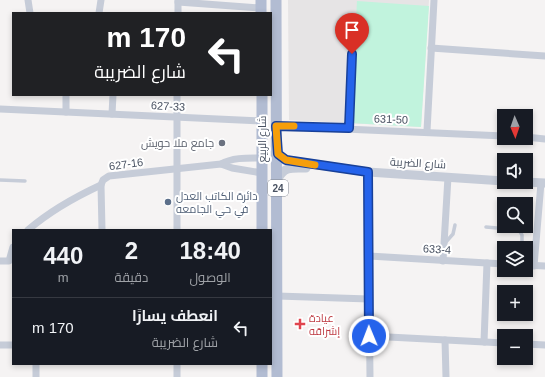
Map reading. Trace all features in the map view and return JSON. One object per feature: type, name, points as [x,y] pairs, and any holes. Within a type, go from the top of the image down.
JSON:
[{"type":"main road","name":"شارع الربيع","points":[[276,0],[276,126],[278,154],[277,377]]},
{"type":"main road","name":"شارع الربيع","points":[[262,96],[262,229]]},
{"type":"main road","points":[[262,365],[262,377]]},
{"type":"street","points":[[28,0],[30,12]]},
{"type":"street","points":[[99,12],[101,0]]},
{"type":"street","points":[[427,131],[434,0]]},
{"type":"street","points":[[178,12],[178,1],[261,7]]},
{"type":"street","points":[[431,48],[545,56]]},
{"type":"street","points":[[66,96],[66,112]]},
{"type":"street","points":[[112,114],[113,96]]},
{"type":"street","points":[[177,96],[177,229]]},
{"type":"street","name":"627-33","points":[[0,109],[263,121]]},
{"type":"street","name":"631-50","points":[[276,126],[427,131],[497,136]]},
{"type":"street","points":[[533,137],[545,138]]},
{"type":"street","name":"شارع الضريبة","points":[[278,154],[286,160],[331,168],[368,172],[497,180]]},
{"type":"street","name":"627-16","points":[[29,229],[44,216],[101,185],[103,180],[109,176],[221,164],[232,160],[262,158]]},
{"type":"street","name":"627-16","points":[[221,164],[232,168],[262,173]]},
{"type":"street","name":"شارع الضريبة","points":[[278,179],[281,172],[290,168],[331,168]]},
{"type":"street","points":[[368,172],[370,377]]},
{"type":"street","points":[[443,261],[448,177]]},
{"type":"street","points":[[533,182],[543,183],[534,266],[545,266]]},
{"type":"street","points":[[101,185],[102,229]]},
{"type":"street","name":"633-4","points":[[369,256],[497,264]]},
{"type":"street","points":[[0,261],[11,261]]},
{"type":"street","points":[[484,342],[487,263]]},
{"type":"street","points":[[277,296],[369,299]]},
{"type":"street","points":[[369,336],[497,343]]},
{"type":"street","points":[[445,340],[446,377]]},
{"type":"street","points":[[533,344],[545,345]]},
{"type":"street","points":[[0,345],[12,345]]},
{"type":"street","points":[[36,365],[36,377]]},
{"type":"street","points":[[177,365],[177,377]]},
{"type":"lane","points":[[349,128],[354,24]]},
{"type":"lane","points":[[0,180],[25,181]]},
{"type":"lane","points":[[444,243],[453,234],[455,225]]},
{"type":"lane","points":[[486,227],[519,230],[522,234],[522,241]]},
{"type":"shaded area","points":[[288,0],[429,0],[421,127],[289,120]]},
{"type":"green space","points":[[357,1],[429,6],[421,127],[350,123]]},
{"type":"slow traffic","points":[[294,126],[276,126],[278,154],[286,160],[315,165]]},
{"type":"place","name":"جامع ملا حويش","points":[[222,143]]},
{"type":"place","name":"دائرة الكاتب العدل في حي الجامعه","points":[[168,202]]},
{"type":"place","name":"عيادة إشراقه","points":[[300,324]]},
{"type":"route","points":[[352,54],[349,128],[276,126],[278,154],[286,160],[331,168],[368,172],[369,336]]}]
